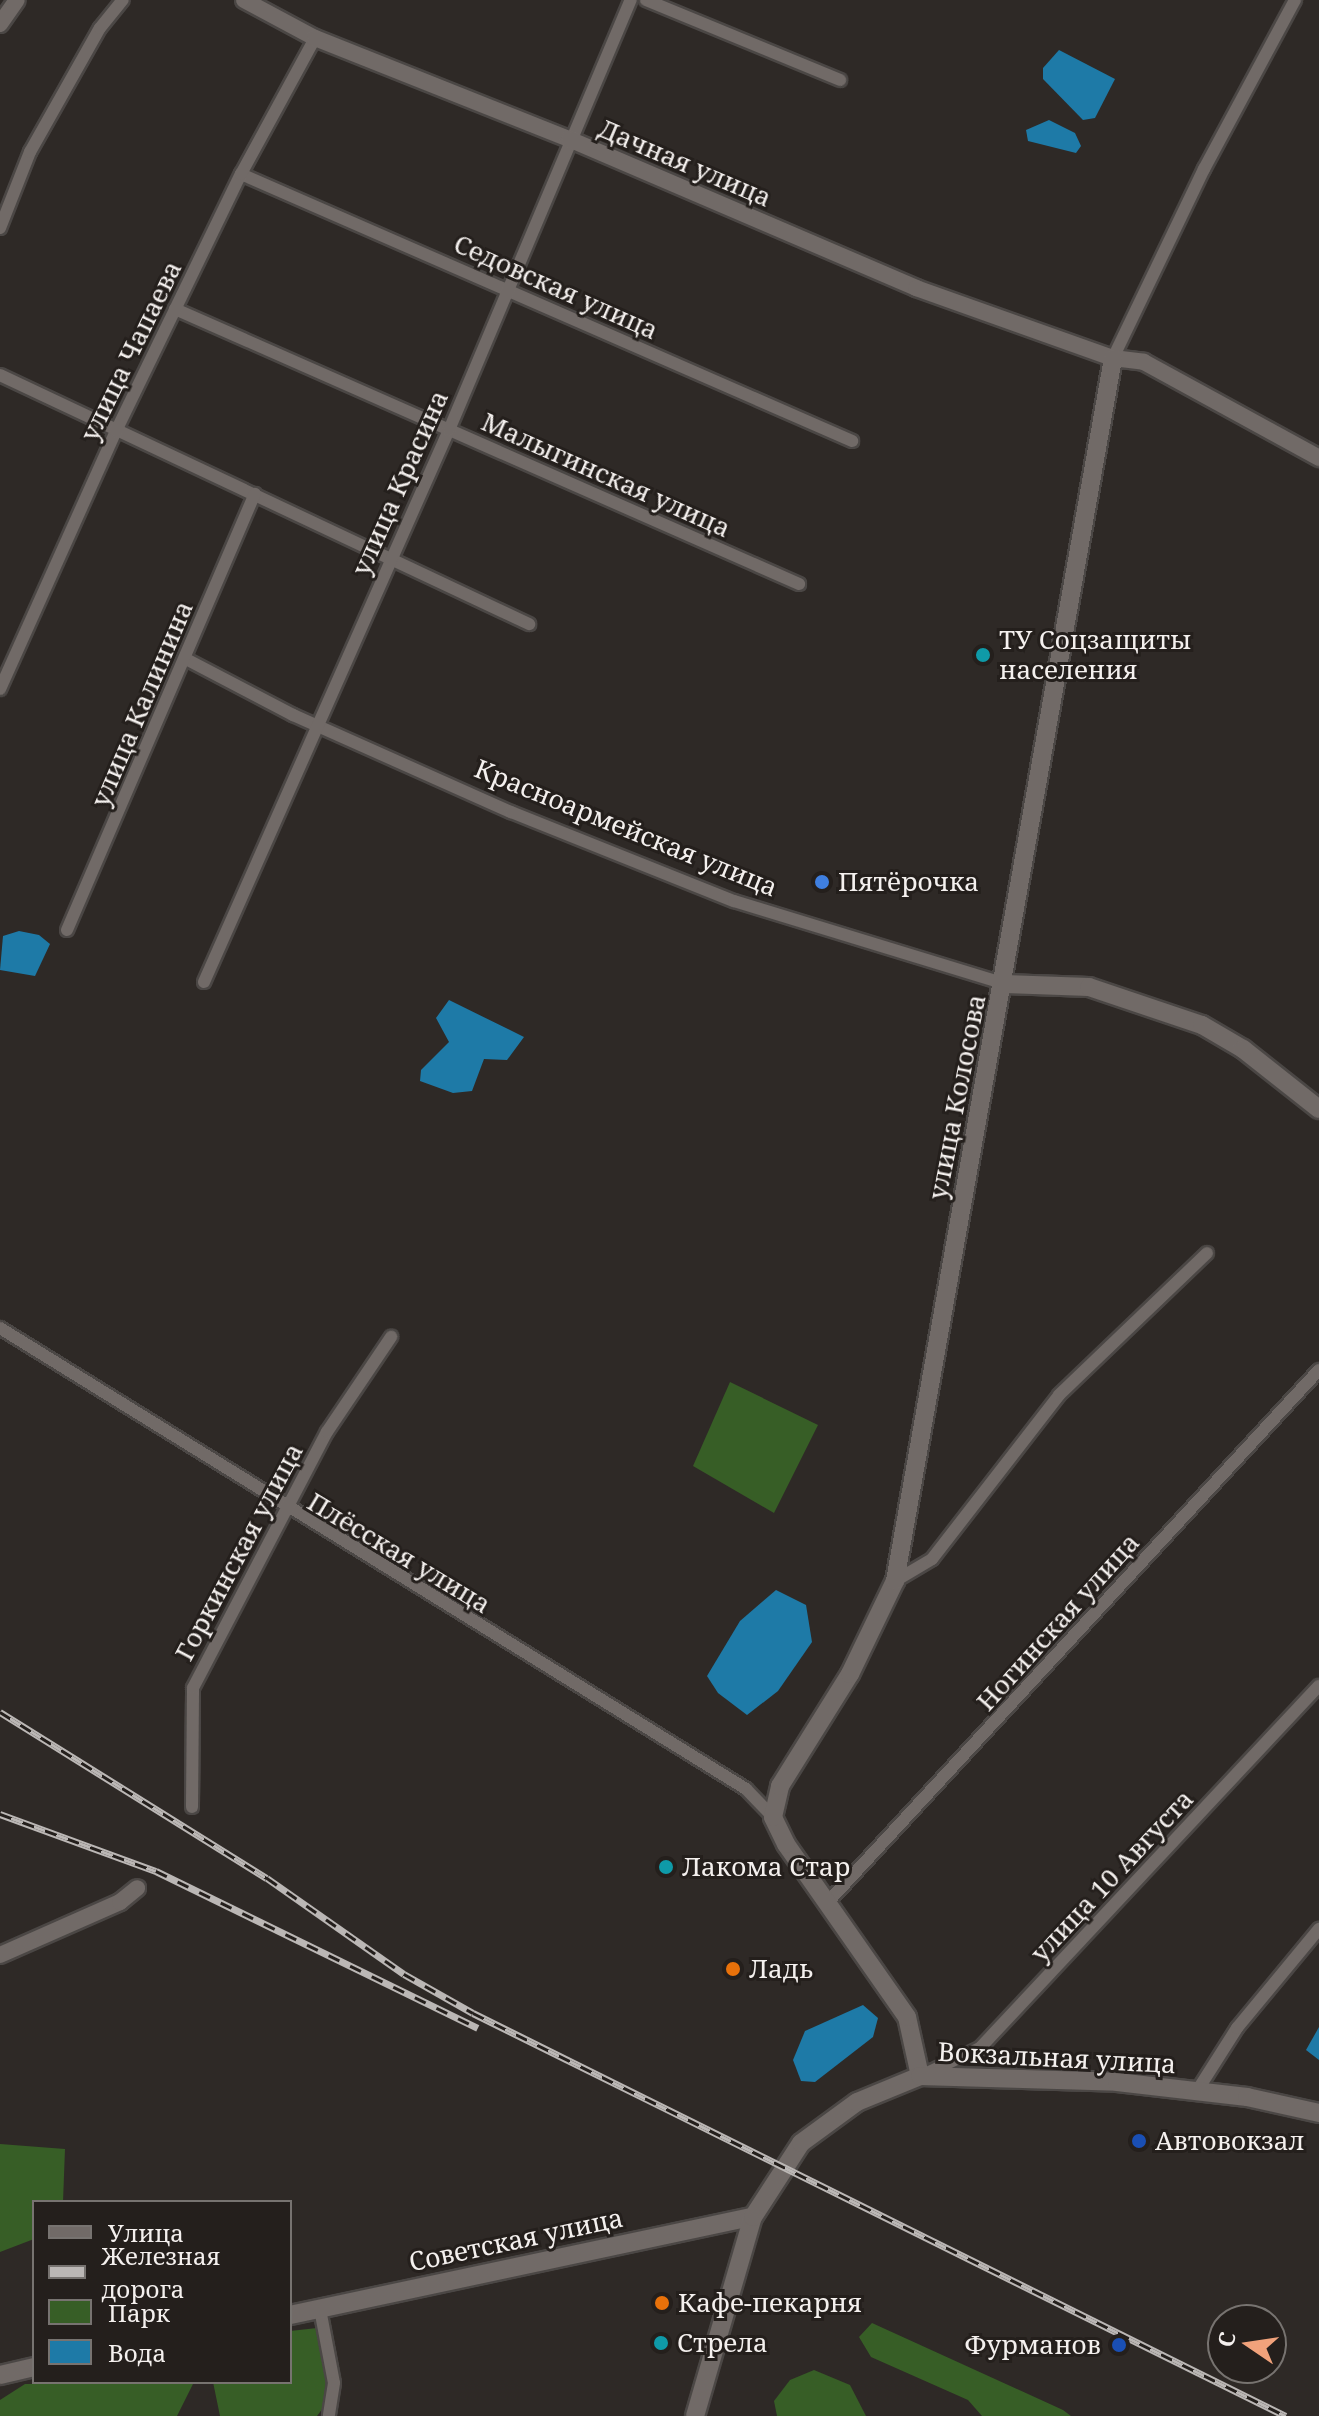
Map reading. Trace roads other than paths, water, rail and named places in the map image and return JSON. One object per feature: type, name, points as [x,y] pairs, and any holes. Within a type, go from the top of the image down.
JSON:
[{"type":"main road","name":"улица Колосова","points":[[773,1817],[780,1786],[850,1674],[895,1581],[1005,984],[1113,358]]},
{"type":"main road","name":"Красноармейская улица","points":[[1005,984],[1089,987],[1202,1025],[1243,1049],[1319,1109]]},
{"type":"main road","points":[[773,1817],[907,2017],[920,2076]]},
{"type":"main road","name":"Вокзальная улица","points":[[695,2416],[753,2217],[801,2143],[857,2102],[920,2076],[1117,2082],[1197,2091],[1319,2113]]},
{"type":"main road","name":"Советская улица","points":[[292,2315],[753,2217]]},
{"type":"main road","points":[[0,2375],[32,2367]]},
{"type":"street","points":[[0,24],[17,0]]},
{"type":"street","points":[[0,228],[30,152],[100,28],[123,0]]},
{"type":"street","name":"Дачная улица","points":[[244,0],[315,38],[569,139],[916,288],[1113,358],[1144,362],[1319,458]]},
{"type":"street","name":"улица Красина","points":[[204,982],[321,723],[389,559],[449,430],[569,139],[631,0]]},
{"type":"street","points":[[646,0],[840,80]]},
{"type":"street","points":[[1113,358],[1204,169],[1295,0]]},
{"type":"street","name":"улица Чапаева","points":[[0,689],[116,431],[175,309],[241,174],[315,38]]},
{"type":"street","name":"Седовская улица","points":[[241,174],[852,441]]},
{"type":"street","name":"Малыгинская улица","points":[[175,309],[799,584]]},
{"type":"street","points":[[0,375],[529,624]]},
{"type":"street","name":"улица Калинина","points":[[67,930],[255,494]]},
{"type":"street","name":"Красноармейская улица","points":[[186,659],[293,715],[321,723],[511,812],[767,914],[1005,984]]},
{"type":"street","points":[[895,1581],[932,1559],[1059,1395],[1207,1253]]},
{"type":"street","name":"Плёсская улица","points":[[0,1328],[285,1509],[746,1789],[773,1817]]},
{"type":"street","name":"Горкинская улица","points":[[192,1807],[193,1688],[327,1432],[391,1337]]},
{"type":"street","name":"Ногинская улица","points":[[828,1902],[1319,1370]]},
{"type":"street","name":"улица 10 Августа","points":[[920,2076],[980,2048],[1319,1686]]},
{"type":"street","points":[[0,1955],[120,1902],[137,1888]]},
{"type":"street","points":[[1197,2091],[1237,2028],[1319,1929]]},
{"type":"street","points":[[320,2309],[334,2383],[329,2416]]},
{"type":"water","points":[[1059,50],[1115,79],[1095,118],[1083,120],[1043,79],[1043,68]]},
{"type":"water","points":[[1049,120],[1075,133],[1081,146],[1076,153],[1028,141],[1026,130]]},
{"type":"water","points":[[19,931],[39,935],[50,944],[35,976],[0,970],[3,936]]},
{"type":"water","points":[[449,1000],[524,1037],[507,1060],[484,1059],[472,1091],[453,1093],[420,1081],[421,1070],[449,1042],[436,1018]]},
{"type":"water","points":[[776,1590],[806,1605],[812,1642],[778,1691],[747,1715],[718,1693],[707,1676],[740,1621]]},
{"type":"water","points":[[863,2005],[878,2018],[873,2037],[815,2082],[801,2081],[793,2060],[805,2031]]},
{"type":"water","points":[[1319,2027],[1319,2060],[1306,2050]]},
{"type":"railway","points":[[0,1712],[267,1878],[404,1974],[473,2013],[1286,2416]]},
{"type":"railway","points":[[0,1814],[156,1871],[478,2028]]},
{"type":"place","name":"ТУ Соцзащиты населения","points":[[983,655]]},
{"type":"place","name":"Пятёрочка","points":[[822,882]]},
{"type":"place","name":"Лакома Стар","points":[[666,1867]]},
{"type":"place","name":"Ладь","points":[[733,1969]]},
{"type":"place","name":"Автовокзал","points":[[1139,2141]]},
{"type":"place","name":"Кафе-пекарня","points":[[662,2303]]},
{"type":"place","name":"Стрела","points":[[661,2343]]},
{"type":"place","name":"Фурманов","points":[[1119,2345]]}]
